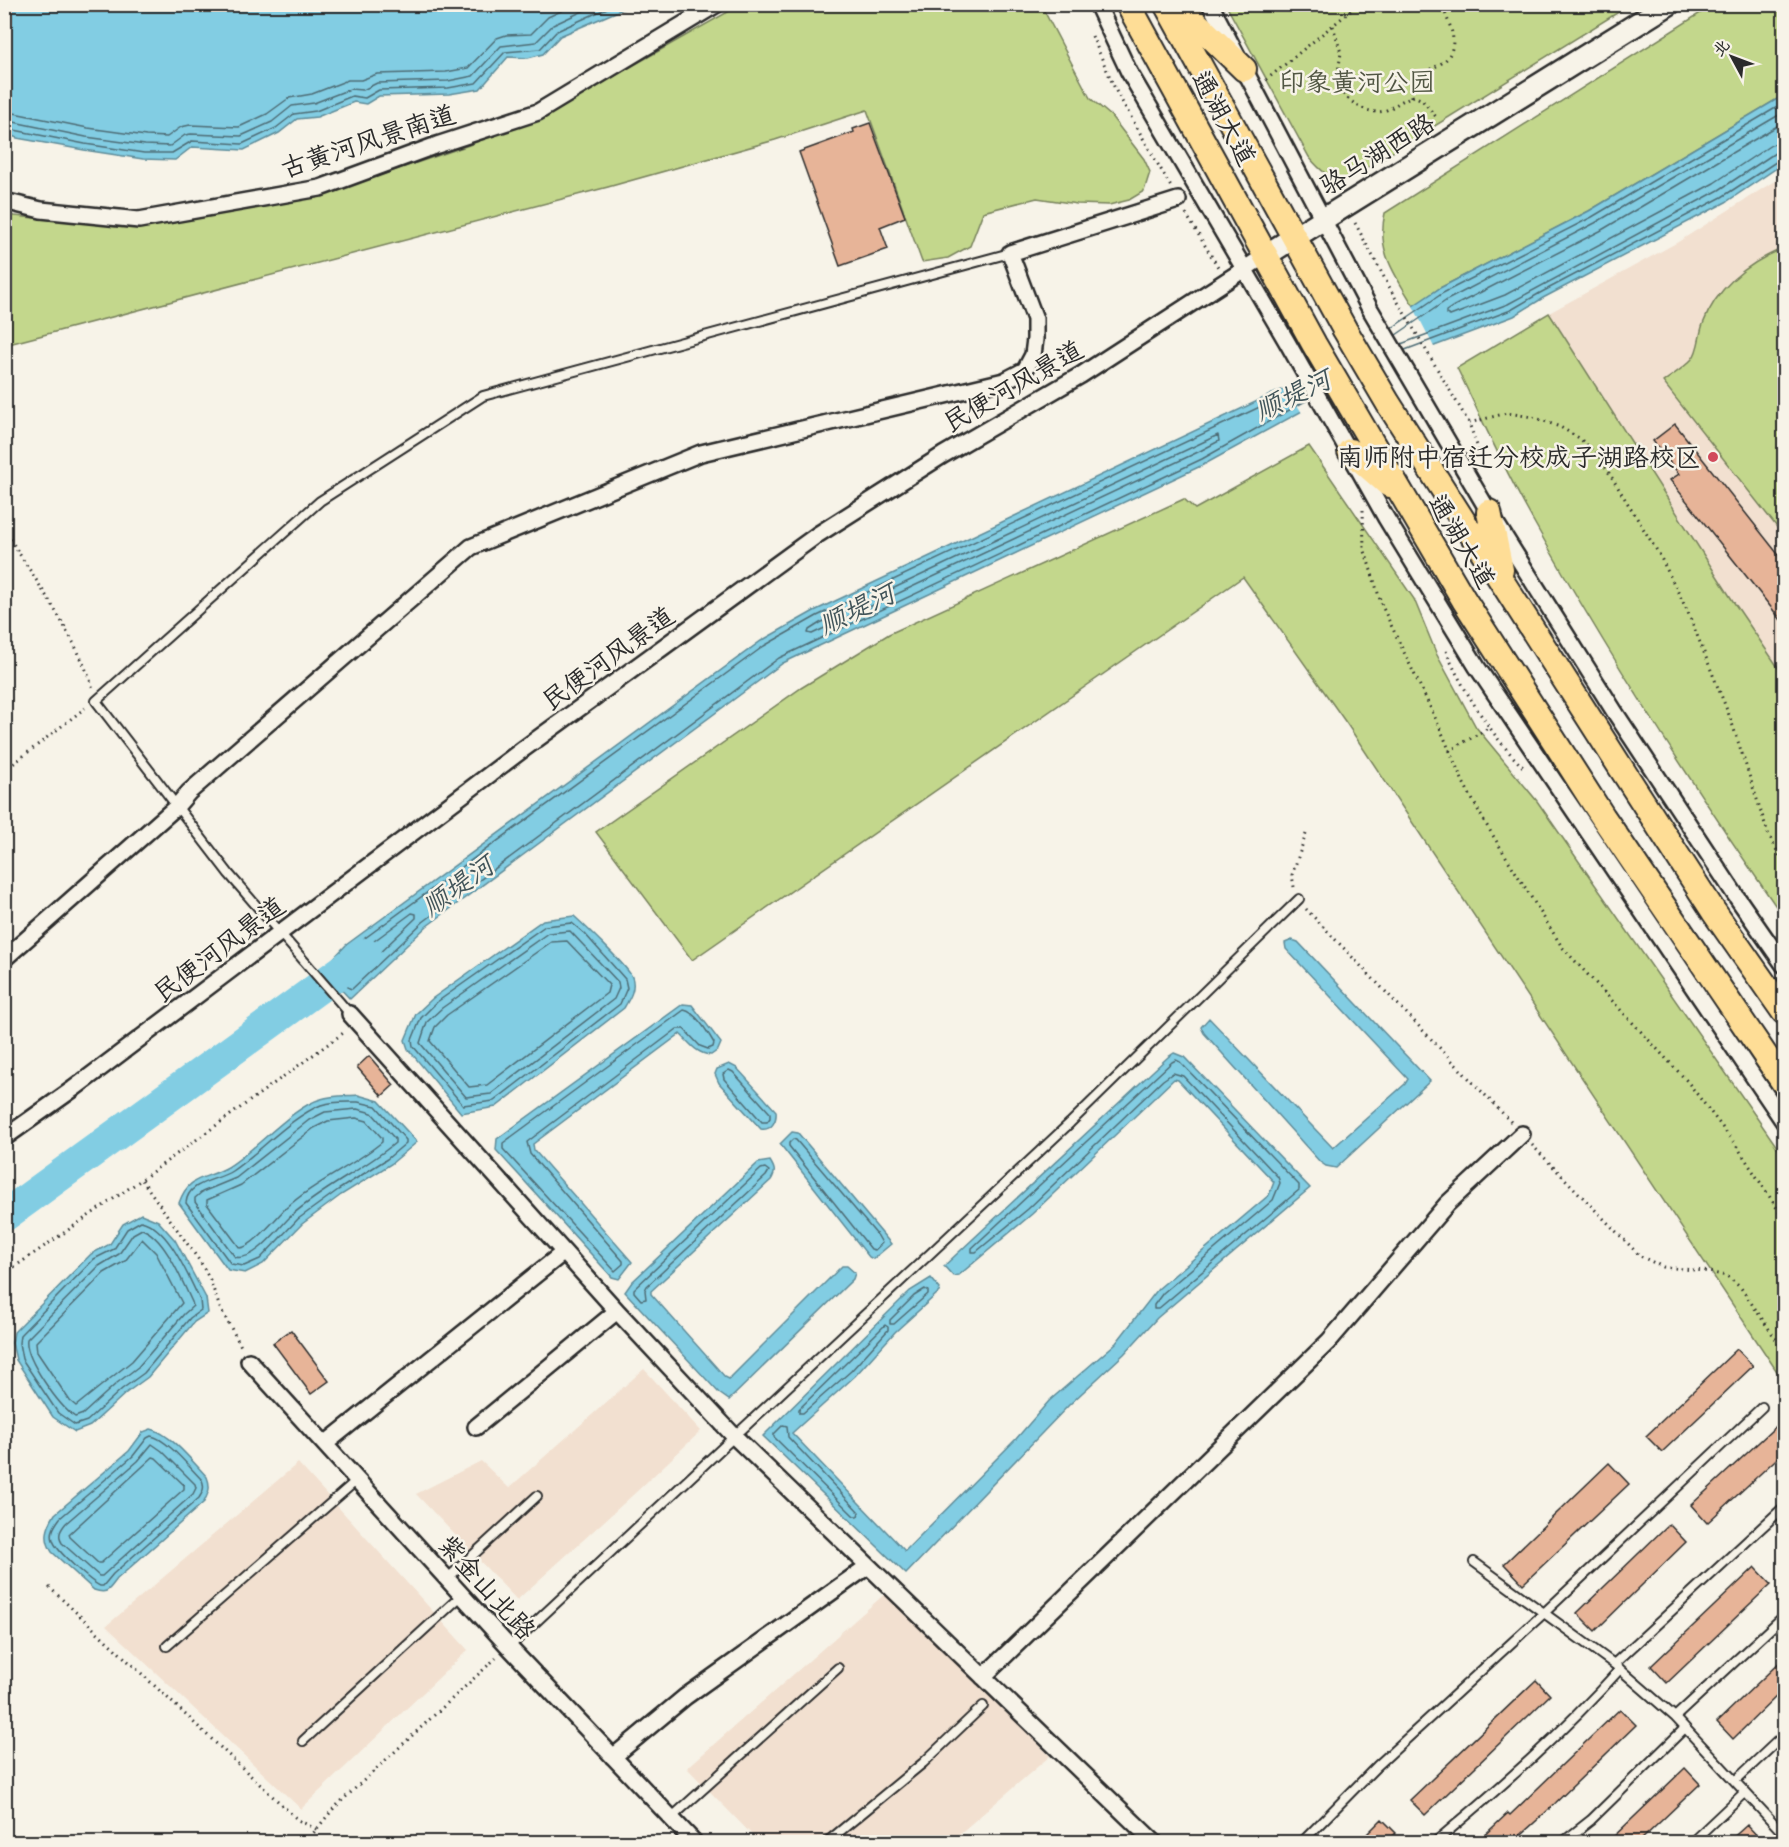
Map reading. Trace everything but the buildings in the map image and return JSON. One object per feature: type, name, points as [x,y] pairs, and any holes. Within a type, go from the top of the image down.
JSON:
[{"type":"main road","name":"通湖大道","points":[[1128,4],[1314,344],[1342,415],[1403,497],[1464,600],[1603,817],[1785,1083]]},
{"type":"main road","name":"通湖大道","points":[[1166,4],[1345,330],[1388,403],[1714,912],[1785,1012]]},
{"type":"main road","points":[[1177,4],[1253,76]]},
{"type":"main road","points":[[1208,149],[1222,150],[1231,144],[1237,133]]},
{"type":"main road","points":[[1350,451],[1403,497]]},
{"type":"main road","points":[[1489,512],[1503,584]]},
{"type":"street","name":"古黄河风景南道","points":[[4,201],[41,210],[139,220],[320,188],[538,112],[717,4]]},
{"type":"street","points":[[1097,4],[1129,72],[1287,342],[1342,415],[1350,451],[1386,518],[1477,667],[1785,1122]]},
{"type":"street","points":[[1210,4],[1253,76],[1370,309],[1489,512],[1616,714],[1785,966]]},
{"type":"street","name":"骆马湖西路","points":[[1266,255],[1669,4]]},
{"type":"street","points":[[4,959],[176,807],[189,792],[471,547],[701,453],[1004,381],[1025,370],[1033,355],[1035,319],[1010,253],[1178,200]]},
{"type":"street","name":"民便河风景道","points":[[4,1138],[284,938],[532,743],[817,535],[943,455],[1080,375],[1266,255]]},
{"type":"street","points":[[354,1019],[617,1311],[734,1436],[1155,1842]]},
{"type":"street","points":[[983,1677],[1329,1341],[1447,1204],[1522,1134]]},
{"type":"street","points":[[325,1444],[564,1252]]},
{"type":"street","points":[[476,1427],[617,1311]]},
{"type":"street","name":"紫金山北路","points":[[249,1361],[508,1647],[694,1842]]},
{"type":"street","points":[[613,1757],[685,1697],[868,1566]]},
{"type":"lane","points":[[354,1019],[229,874],[96,701],[320,501],[483,396],[1010,253]]},
{"type":"lane","points":[[508,1647],[1070,1123],[1299,899]]},
{"type":"lane","points":[[1302,1842],[1377,1766],[1544,1613],[1762,1407]]},
{"type":"lane","points":[[167,1646],[357,1480]]},
{"type":"lane","points":[[447,1579],[537,1496]]},
{"type":"lane","points":[[1435,1842],[1556,1736],[1592,1700],[1617,1666],[1785,1507]]},
{"type":"lane","points":[[1474,1562],[1617,1666],[1675,1717],[1785,1834]]},
{"type":"lane","points":[[303,1741],[462,1595]]},
{"type":"lane","points":[[1675,1717],[1785,1616]]},
{"type":"lane","points":[[671,1818],[838,1668]]},
{"type":"lane","points":[[827,1842],[924,1763],[983,1707]]},
{"type":"lane","points":[[1563,1842],[1591,1820],[1685,1728]]},
{"type":"lane","points":[[1735,1781],[1785,1735]]},
{"type":"lane","points":[[1692,1842],[1745,1792]]},
{"type":"path","points":[[1253,76],[1333,26],[1359,4]]},
{"type":"path","points":[[1411,97],[1411,89],[1420,76],[1446,61],[1450,54],[1453,38],[1443,4]]},
{"type":"path","points":[[1333,26],[1341,53],[1336,84],[1347,100],[1382,112],[1411,97],[1422,100],[1437,118]]},
{"type":"path","points":[[1089,27],[1116,91],[1226,281]]},
{"type":"path","points":[[1392,292],[1437,370]]},
{"type":"path","points":[[1469,423],[1507,413],[1533,417],[1560,427],[1579,438],[1598,455],[1659,554],[1688,610],[1731,720],[1768,833],[1785,865]]},
{"type":"path","points":[[1364,506],[1364,548],[1382,606],[1463,783],[1484,821],[1562,947],[1687,1082],[1738,1148],[1785,1219]]},
{"type":"path","points":[[4,529],[67,632],[88,675],[96,701],[75,714],[4,771]]},
{"type":"path","points":[[1449,751],[1490,727]]},
{"type":"path","points":[[1306,834],[1293,875],[1295,892],[1302,905],[1640,1256],[1663,1267],[1727,1276],[1741,1288],[1785,1351]]},
{"type":"path","points":[[4,1274],[141,1180],[354,1019]]},
{"type":"path","points":[[141,1180],[201,1263],[220,1308],[249,1361]]},
{"type":"path","points":[[49,1587],[298,1820],[318,1830]]},
{"type":"path","points":[[306,1842],[334,1808],[508,1647]]},
{"type":"shaded area","name":"南师附中宿迁分校成子湖路校区","points":[[1784,175],[1784,676],[1733,601],[1549,313],[1678,242]]},
{"type":"shaded area","points":[[644,1369],[701,1431],[517,1600],[416,1494],[481,1461],[509,1488]]},
{"type":"shaded area","points":[[298,1463],[468,1650],[301,1809],[106,1626]]},
{"type":"shaded area","points":[[887,1592],[1050,1756],[950,1842],[759,1842],[687,1768]]},
{"type":"green space","points":[[740,5],[1041,5],[1090,98],[1111,116],[1144,159],[1150,172],[1144,191],[1129,200],[1109,205],[1077,204],[1037,198],[983,212],[970,246],[948,258],[922,262],[867,110],[775,140],[608,187],[5,345],[5,215],[74,222],[180,219],[290,201],[378,176],[469,145],[556,109]]},
{"type":"green space","name":"印象黄河公园","points":[[1226,5],[1630,5],[1349,179],[1337,179],[1326,174],[1309,157]]},
{"type":"green space","points":[[1713,5],[1784,5],[1784,95],[1589,211],[1440,288],[1414,307],[1394,273],[1385,251],[1383,227],[1385,213]]},
{"type":"green space","points":[[1784,248],[1784,536],[1663,382],[1694,356],[1709,310],[1725,287],[1758,261]]},
{"type":"green space","points":[[1549,313],[1733,601],[1784,676],[1784,918],[1684,770],[1559,567],[1501,460],[1457,368]]},
{"type":"green space","points":[[1309,446],[1414,599],[1437,655],[1476,727],[1537,801],[1784,1157],[1784,1382],[1347,724],[1243,577],[692,960],[596,832],[801,688],[889,634],[1184,499],[1195,509]]},
{"type":"water","points":[[4,5],[632,5],[560,36],[543,54],[528,58],[508,57],[480,89],[449,94],[379,96],[366,104],[354,102],[317,117],[297,119],[279,133],[244,150],[192,147],[175,160],[143,159],[84,150],[17,138],[5,133]]},
{"type":"water","points":[[1784,95],[1784,163],[1726,202],[1543,298],[1514,316],[1392,362],[1205,464],[783,663],[427,926],[350,999],[325,972],[329,963],[346,945],[761,641],[814,611],[1302,380],[1440,288],[1589,211]]},
{"type":"water","points":[[574,916],[632,977],[633,989],[624,1008],[496,1107],[461,1113],[408,1049],[405,1040],[416,1014],[433,998],[543,920]]},
{"type":"water","points":[[1292,940],[1298,942],[1430,1081],[1336,1168],[1320,1162],[1201,1027],[1209,1018],[1333,1148],[1405,1084],[1408,1079],[1286,949],[1285,943]]},
{"type":"water","points":[[683,1004],[692,1005],[721,1043],[718,1050],[711,1055],[701,1053],[680,1034],[533,1144],[534,1150],[632,1262],[619,1279],[612,1277],[496,1150],[497,1139]]},
{"type":"water","points":[[1174,1053],[1184,1057],[1310,1188],[1157,1318],[1124,1354],[1069,1405],[906,1574],[763,1436],[910,1291],[931,1278],[940,1289],[939,1292],[895,1332],[855,1376],[792,1433],[905,1551],[1016,1439],[1049,1401],[1116,1343],[1158,1289],[1269,1195],[1274,1182],[1178,1080],[1174,1079],[1032,1214],[959,1275],[953,1276],[944,1266]]},
{"type":"water","points":[[729,1064],[737,1068],[776,1111],[776,1118],[771,1127],[761,1129],[719,1083],[715,1074],[717,1069]]},
{"type":"water","points":[[358,1095],[379,1101],[417,1142],[391,1164],[341,1195],[302,1224],[263,1264],[245,1273],[228,1270],[179,1203],[188,1187],[193,1182],[239,1160],[286,1120],[310,1104],[330,1097]]},
{"type":"water","points":[[792,1132],[798,1133],[891,1244],[873,1259],[869,1257],[780,1144]]},
{"type":"water","points":[[770,1161],[774,1170],[771,1180],[651,1291],[651,1294],[729,1379],[842,1266],[847,1266],[855,1273],[853,1279],[729,1400],[719,1393],[625,1292],[632,1282],[758,1163]]},
{"type":"water","points":[[141,1214],[158,1221],[175,1240],[206,1298],[208,1313],[194,1322],[148,1377],[126,1393],[90,1426],[75,1432],[53,1417],[16,1360],[12,1343],[14,1332],[91,1254],[110,1244],[123,1224]]},
{"type":"water","points":[[151,1429],[173,1442],[207,1477],[208,1492],[204,1502],[117,1579],[108,1590],[102,1592],[94,1590],[52,1552],[47,1537],[48,1528],[55,1514],[129,1451],[143,1432]]},
{"type":"pier","points":[[1412,304],[1435,349],[1393,364],[1302,413],[1285,385]]},
{"type":"waterway","name":"顺堤河","points":[[4,1216],[365,954]]},
{"type":"place","name":"南师附中宿迁分校成子湖路校区","points":[[1713,457]]}]
